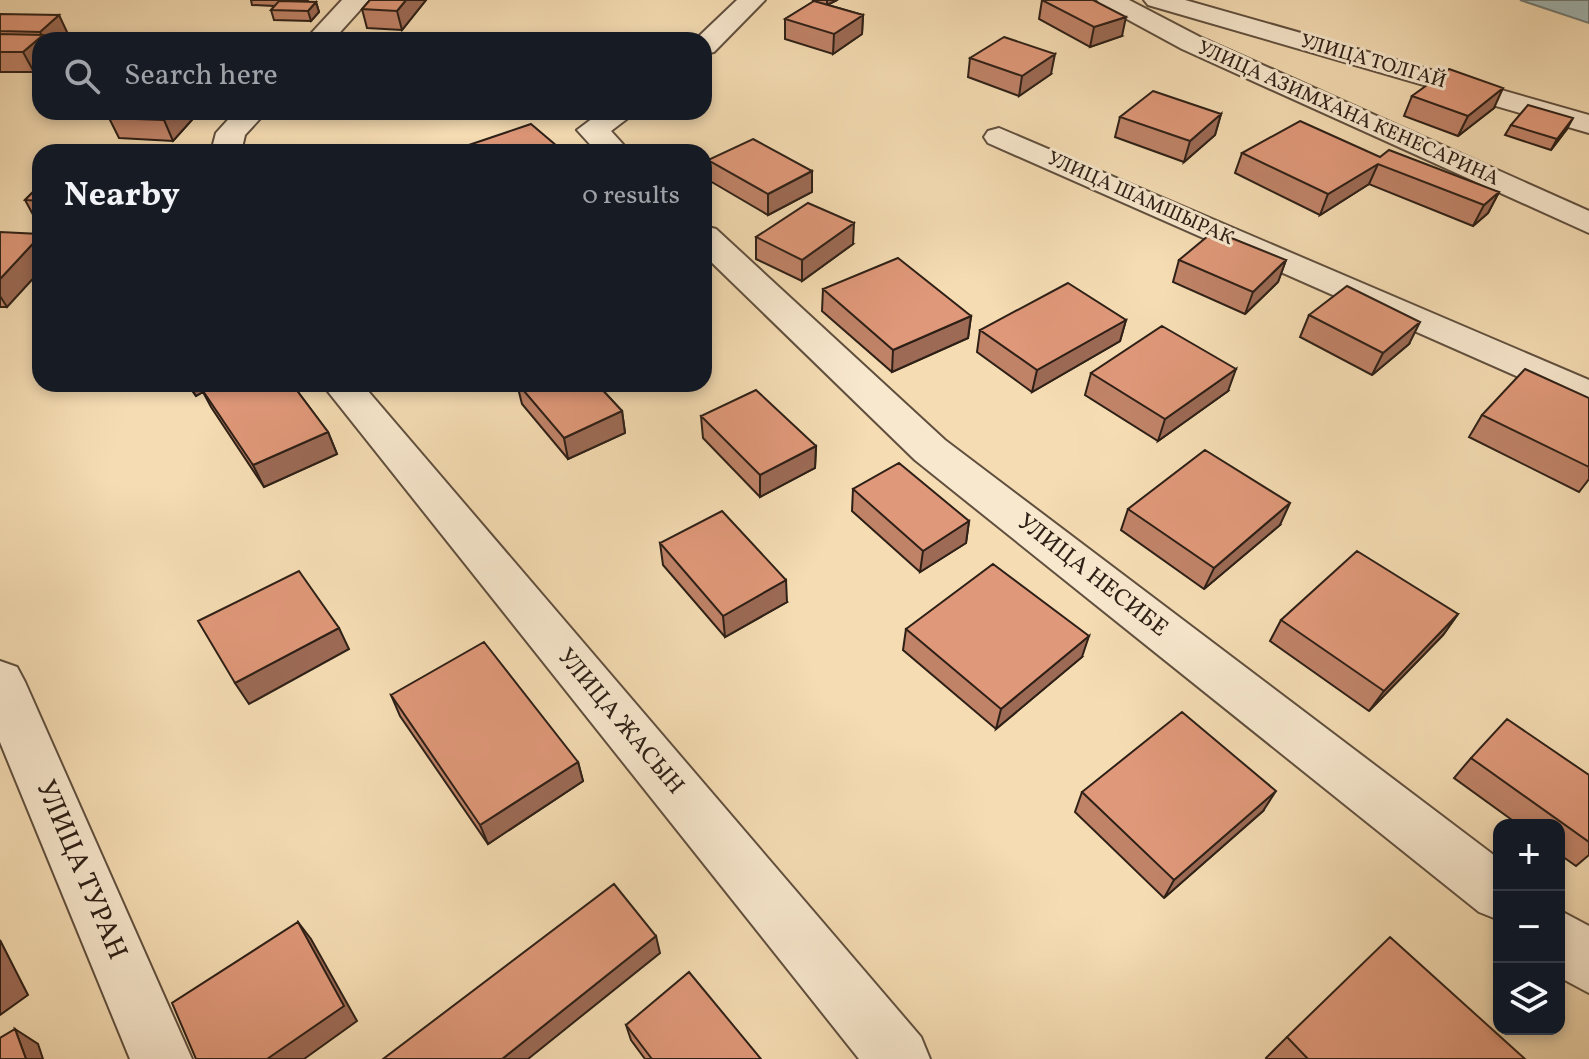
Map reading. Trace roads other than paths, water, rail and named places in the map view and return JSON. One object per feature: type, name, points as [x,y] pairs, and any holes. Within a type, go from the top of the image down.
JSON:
[{"type":"street","points":[[326,32],[356,0]]},
{"type":"street","points":[[712,38],[752,0]]},
{"type":"street","name":"УЛИЦА АЗИМХАНА КЕНЕСАРИНА","points":[[1110,0],[1191,43],[1589,223]]},
{"type":"street","name":"УЛИЦА ТОЛГАЙ","points":[[1157,0],[1589,124]]},
{"type":"street","points":[[228,144],[231,133],[243,120]]},
{"type":"street","points":[[607,144],[592,130],[608,120]]},
{"type":"street","name":"УЛИЦА ШАМШЫРАК","points":[[999,137],[1589,395]]},
{"type":"street","name":"УЛИЦА НЕСИБЕ","points":[[712,244],[930,450],[1496,891]]},
{"type":"street","name":"УЛИЦА ЖАСЫН","points":[[348,392],[899,1059]]},
{"type":"street","name":"УЛИЦА ТУРАН","points":[[0,682],[161,1059]]},
{"type":"street","points":[[1565,944],[1589,963]]},
{"type":"water","points":[[1520,0],[1589,0],[1589,23]]}]
